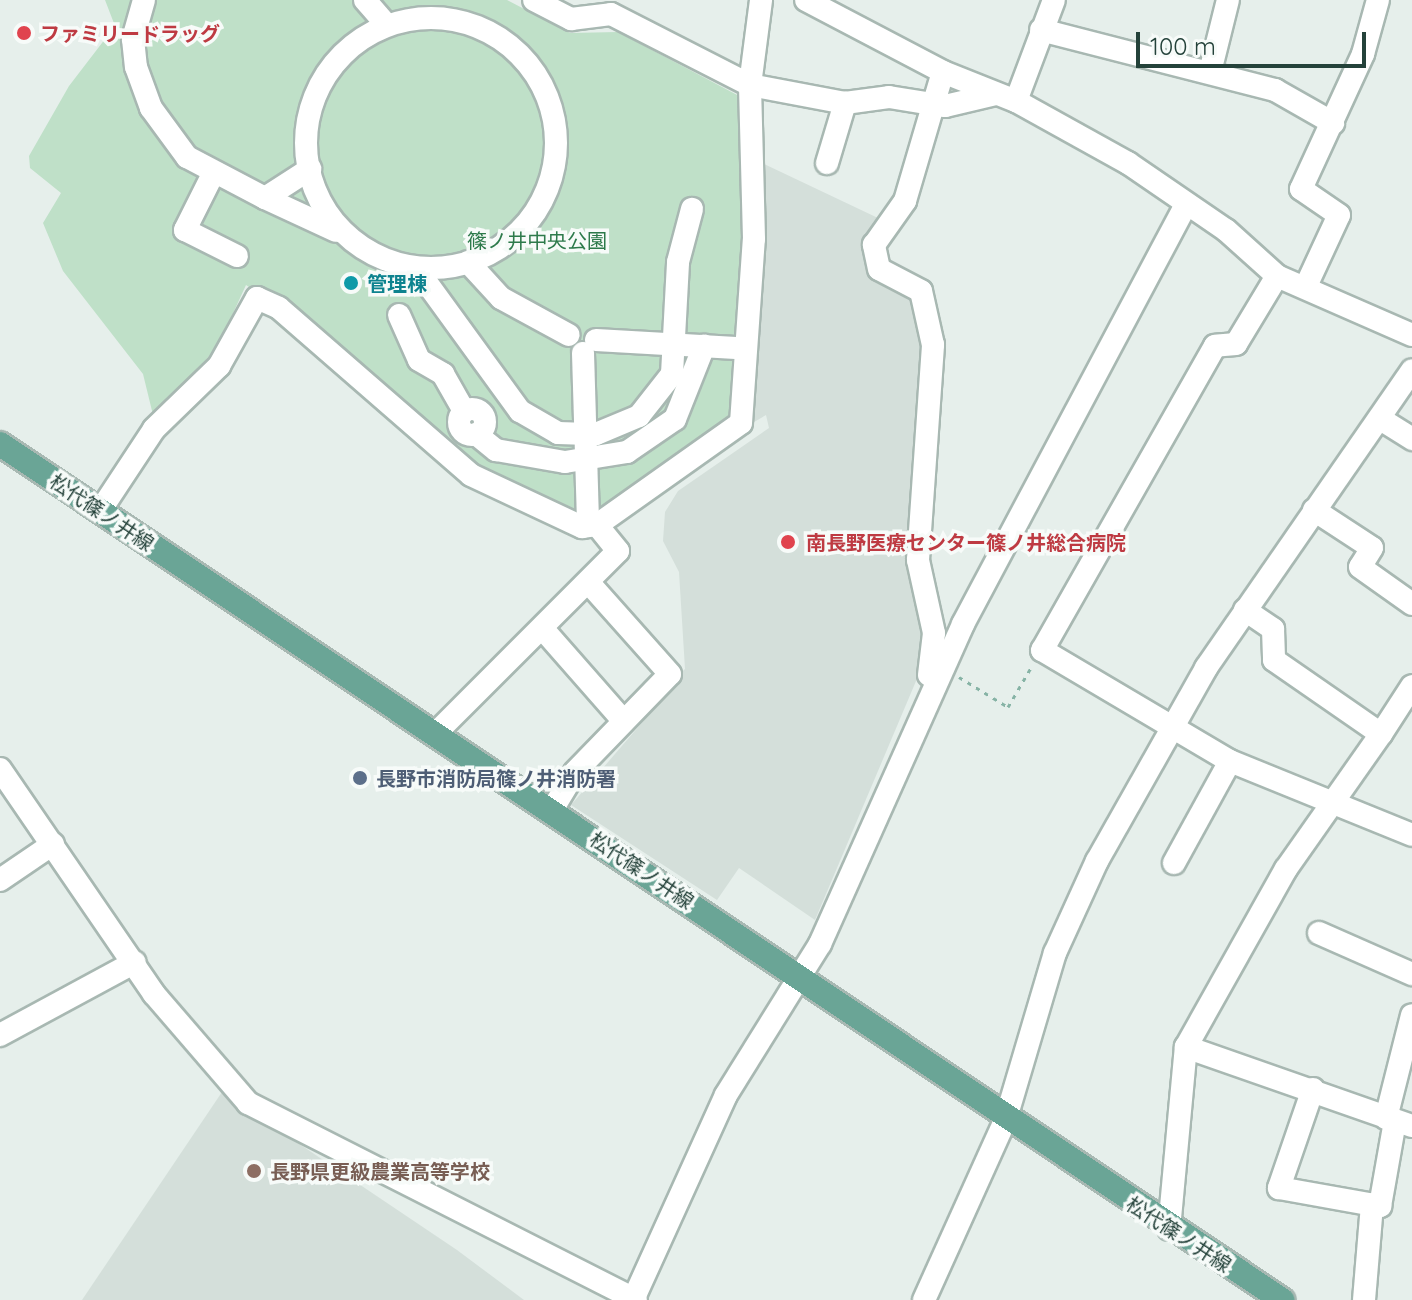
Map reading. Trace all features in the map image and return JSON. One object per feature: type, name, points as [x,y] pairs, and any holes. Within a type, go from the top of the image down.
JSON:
[{"type":"main road","name":"松代篠ノ井線","points":[[0,444],[434,735],[552,810],[1169,1229],[1282,1300]]},
{"type":"street","points":[[144,0],[133,39],[143,90],[187,157],[336,231],[373,255],[416,268],[468,262],[496,251],[528,222],[558,147],[553,110],[534,69],[498,36],[453,18],[387,25],[357,38],[330,64],[311,121],[310,169],[336,231]]},
{"type":"street","points":[[365,0],[387,25]]},
{"type":"street","points":[[534,0],[571,19],[611,14],[750,85],[845,103],[889,97],[937,103],[1006,97]]},
{"type":"street","points":[[592,526],[741,423],[754,239],[750,85],[761,0]]},
{"type":"street","points":[[806,0],[943,72],[1006,97],[1128,163],[1185,207],[1226,230],[1277,276],[1306,286],[1412,335]]},
{"type":"street","points":[[1006,97],[1054,0]]},
{"type":"street","points":[[1210,72],[1228,0]]},
{"type":"street","points":[[1306,286],[1339,215],[1301,189],[1333,123],[1378,0]]},
{"type":"street","points":[[1041,30],[1275,90],[1333,123]]},
{"type":"street","points":[[918,715],[935,650],[918,560],[933,345],[921,291],[879,269],[874,245],[905,201],[937,103],[943,72]]},
{"type":"street","points":[[827,163],[845,103]]},
{"type":"street","points":[[265,198],[310,169]]},
{"type":"street","points":[[214,172],[185,230],[237,256]]},
{"type":"street","points":[[0,769],[222,1080],[248,1103],[634,1300],[726,1095],[801,980],[942,666],[1185,207]]},
{"type":"street","points":[[416,268],[520,411],[558,433],[585,434],[614,429],[650,408],[672,374],[679,344],[678,262],[692,209]]},
{"type":"street","points":[[468,262],[501,298],[583,342],[736,348]]},
{"type":"street","points":[[1277,276],[1236,344],[1215,346],[1042,650],[1230,761],[1412,835]]},
{"type":"street","points":[[100,511],[154,429],[219,366],[257,298],[290,317],[471,475],[592,526],[618,551],[434,735]]},
{"type":"street","points":[[399,315],[419,360],[443,374],[464,411],[461,430],[476,434],[496,450],[586,463],[659,436],[687,402],[704,346]]},
{"type":"street","points":[[583,342],[586,463],[592,526]]},
{"type":"street","points":[[924,1300],[1006,1118],[1055,953],[1171,728],[1245,610],[1314,510],[1382,420],[1412,370]]},
{"type":"street","points":[[1382,420],[1412,439]]},
{"type":"street","points":[[1314,510],[1372,548],[1360,567],[1412,604]]},
{"type":"street","points":[[552,810],[622,719],[670,674],[589,583]]},
{"type":"street","points":[[1245,610],[1273,629],[1274,660],[1381,734]]},
{"type":"street","points":[[542,628],[622,719]]},
{"type":"street","points":[[1169,1229],[1186,1047],[1332,800],[1412,686]]},
{"type":"street","points":[[1174,863],[1230,761]]},
{"type":"street","points":[[0,880],[53,844]]},
{"type":"street","points":[[1319,933],[1412,974]]},
{"type":"street","points":[[0,1035],[135,962]]},
{"type":"street","points":[[1313,1089],[1279,1188],[1380,1206],[1398,1121],[1412,1015]]},
{"type":"street","points":[[1186,1047],[1398,1121]]},
{"type":"street","points":[[1364,1300],[1372,1204]]},
{"type":"path","points":[[942,666],[1008,707],[1042,650]]},
{"type":"shaded area","name":"南長野医療センター篠ノ井総合病院","points":[[762,163],[878,218],[865,242],[919,303],[927,398],[919,674],[815,920],[739,868],[717,900],[571,805],[646,718],[640,711],[685,669],[679,572],[663,541],[665,512],[678,491],[769,428],[766,415],[749,425]]},
{"type":"shaded area","name":"長野県更級農業高等学校","points":[[222,1092],[457,1250],[524,1300],[82,1300]]},
{"type":"green space","name":"篠ノ井中央公園","points":[[105,0],[507,0],[570,33],[618,32],[741,97],[748,237],[735,321],[736,423],[595,522],[474,464],[357,359],[246,285],[218,346],[154,419],[143,374],[63,271],[43,223],[61,193],[30,168],[29,156],[69,86],[115,26]]},
{"type":"place","name":"ファミリードラッグ","points":[[24,33]]},
{"type":"place","name":"管理棟","points":[[351,283]]},
{"type":"place","name":"南長野医療センター篠ノ井総合病院","points":[[788,542]]},
{"type":"place","name":"長野市消防局篠ノ井消防署","points":[[360,778]]},
{"type":"place","name":"長野県更級農業高等学校","points":[[254,1171]]}]
